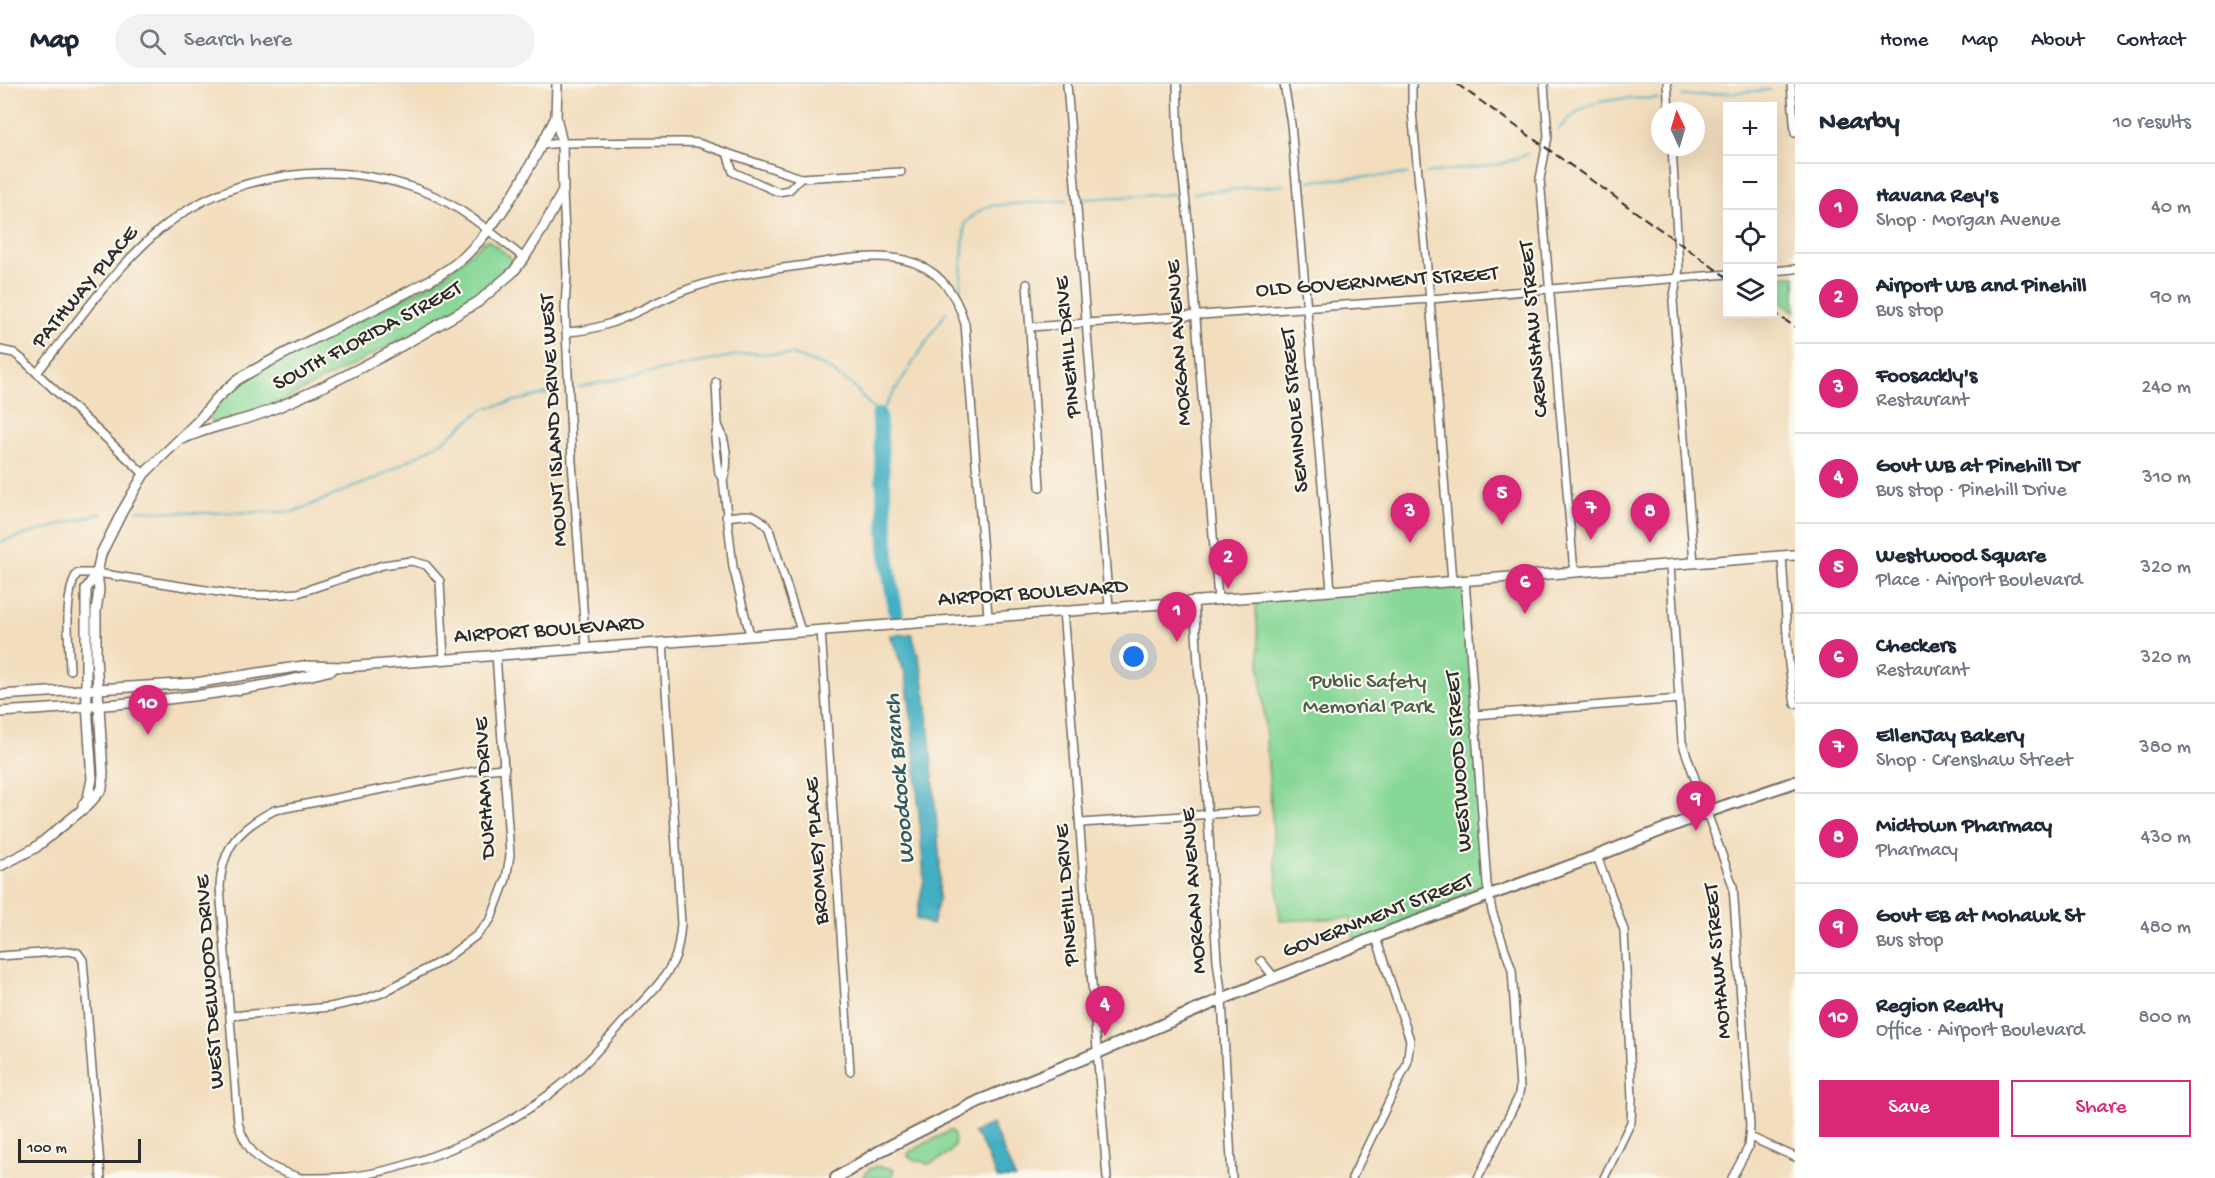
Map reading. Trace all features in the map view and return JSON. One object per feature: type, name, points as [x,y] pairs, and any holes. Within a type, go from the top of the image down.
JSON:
[{"type":"main road","name":"SOUTH FLORIDA STREET","points":[[175,442],[204,429],[260,415],[345,375],[478,302],[513,272],[543,228],[563,191],[562,143],[556,117],[557,84]]},
{"type":"main road","name":"SOUTH FLORIDA STREET","points":[[79,812],[102,789],[96,657],[96,611],[99,590],[97,573],[101,554],[110,535],[144,474],[237,380],[432,279],[466,255],[488,230],[542,145],[556,117]]},
{"type":"main road","name":"AIRPORT BOULEVARD","points":[[0,695],[195,683],[303,666],[346,667],[1795,555]]},
{"type":"main road","name":"SOUTH FLORIDA STREET","points":[[79,812],[87,798],[92,779],[84,619],[86,589],[97,573]]},
{"type":"main road","name":"AIRPORT BOULEVARD","points":[[0,712],[214,693],[263,686],[346,667]]},
{"type":"main road","name":"GOVERNMENT STREET","points":[[836,1178],[880,1151],[979,1101],[1274,977],[1597,856],[1707,812],[1795,782]]},
{"type":"main road","points":[[0,867],[35,848],[79,812]]},
{"type":"street","name":"PINEHILL DRIVE","points":[[1067,84],[1109,607]]},
{"type":"street","name":"MORGAN AVENUE","points":[[1178,84],[1179,142],[1189,230],[1218,599]]},
{"type":"street","name":"SEMINOLE STREET","points":[[1284,84],[1291,124],[1330,590]]},
{"type":"street","points":[[1412,84],[1412,111],[1430,299],[1452,581]]},
{"type":"street","name":"CRENSHAW STREET","points":[[1544,84],[1548,136],[1540,179],[1574,572]]},
{"type":"street","points":[[1667,84],[1668,102]]},
{"type":"street","points":[[1791,84],[1795,133]]},
{"type":"street","points":[[542,145],[698,143],[801,178],[901,172]]},
{"type":"street","points":[[727,153],[733,172],[778,192],[789,190],[801,178]]},
{"type":"street","points":[[1673,156],[1679,243],[1679,269],[1673,301],[1694,563]]},
{"type":"street","name":"PATHWAY PLACE","points":[[37,373],[99,294],[132,256],[156,233],[189,209],[221,193],[249,184],[284,176],[323,172],[358,174],[398,182],[431,195],[473,218],[524,258]]},
{"type":"street","name":"MOUNT ISLAND DRIVE WEST","points":[[563,191],[567,274],[565,308],[572,462],[586,648]]},
{"type":"street","points":[[567,332],[590,330],[612,324],[678,292],[760,271],[867,256],[886,256],[913,263],[928,271],[947,287],[955,298],[965,324],[988,616]]},
{"type":"street","points":[[1777,271],[1795,269]]},
{"type":"street","name":"OLD GOVERNMENT STREET","points":[[1030,327],[1430,299],[1723,274]]},
{"type":"street","points":[[1027,284],[1040,487]]},
{"type":"street","points":[[0,350],[14,353],[23,360],[144,474]]},
{"type":"street","points":[[716,381],[718,425],[715,438],[719,473],[723,480],[733,567],[750,635]]},
{"type":"street","points":[[726,517],[754,514],[769,529],[801,631]]},
{"type":"street","points":[[1782,556],[1789,664],[1795,704]]},
{"type":"street","points":[[70,670],[69,614],[71,588],[77,573],[97,573],[238,595],[271,595],[298,593],[383,565],[411,561],[426,565],[440,581],[444,659]]},
{"type":"street","name":"MOHAWK STREET","points":[[1670,565],[1682,742],[1733,886],[1750,1137],[1748,1148],[1732,1178]]},
{"type":"street","name":"WESTWOOD STREET","points":[[1465,580],[1489,896],[1512,970],[1520,1088],[1518,1098],[1478,1178]]},
{"type":"street","name":"MORGAN AVENUE","points":[[1194,601],[1232,1178]]},
{"type":"street","name":"PINEHILL DRIVE","points":[[1063,610],[1107,1178]]},
{"type":"street","name":"BROMLEY PLACE","points":[[821,630],[850,1071]]},
{"type":"street","points":[[303,1178],[347,1177],[415,1162],[463,1143],[507,1120],[551,1093],[591,1057],[661,979],[675,957],[681,924],[663,642]]},
{"type":"street","name":"DURHAM DRIVE","points":[[230,1016],[330,1007],[382,993],[445,959],[477,935],[491,919],[506,879],[510,855],[496,654]]},
{"type":"street","points":[[1474,715],[1680,699]]},
{"type":"street","name":"WEST DELWOOD DRIVE","points":[[303,1178],[272,1168],[249,1150],[238,1123],[220,887],[222,860],[236,839],[258,819],[275,810],[294,804],[481,770],[504,768]]},
{"type":"street","points":[[1081,823],[1257,811]]},
{"type":"street","points":[[1597,856],[1624,930],[1632,1099],[1631,1122],[1604,1178]]},
{"type":"street","points":[[1352,1178],[1407,1064],[1410,1040],[1376,938]]},
{"type":"street","points":[[0,956],[69,951],[78,954],[83,960],[101,1178]]},
{"type":"street","points":[[1261,961],[1274,977]]},
{"type":"street","points":[[1750,1137],[1795,1157]]},
{"type":"green space","points":[[488,240],[510,257],[512,264],[472,300],[418,331],[268,408],[225,420],[214,422],[210,420],[209,412],[233,388],[256,373],[438,280]]},
{"type":"green space","points":[[1795,276],[1795,312],[1777,298],[1777,277]]},
{"type":"green space","name":"Public Safety Memorial Park","points":[[1465,580],[1489,896],[1354,946],[1351,918],[1280,921],[1255,596]]},
{"type":"green space","points":[[952,1131],[955,1143],[945,1156],[928,1164],[908,1157],[909,1152]]},
{"type":"green space","points":[[877,1166],[893,1169],[893,1177],[862,1178],[869,1169]]},
{"type":"water","points":[[912,634],[922,670],[927,706],[940,863],[939,899],[932,925],[916,919],[924,880],[912,724],[906,676],[890,635]]},
{"type":"water","points":[[992,1124],[1015,1178],[997,1178],[980,1140],[973,1133]]},
{"type":"waterway","points":[[1682,96],[1770,90]]},
{"type":"waterway","points":[[1558,130],[1580,110],[1603,101],[1657,98]]},
{"type":"waterway","points":[[1427,173],[1501,164],[1528,154]]},
{"type":"waterway","points":[[1308,181],[1408,174]]},
{"type":"waterway","points":[[1193,193],[1284,185]]},
{"type":"waterway","points":[[1083,199],[1176,194]]},
{"type":"waterway","points":[[960,290],[965,223],[975,214],[988,206],[1067,200]]},
{"type":"waterway","points":[[579,387],[747,353],[793,355],[826,367],[852,385],[879,415],[946,312]]},
{"type":"waterway","points":[[137,510],[196,513],[293,512],[377,478],[442,442],[483,409],[557,391]]},
{"type":"waterway","name":"Woodcock Branch","points":[[879,415],[888,565],[896,613]]},
{"type":"waterway","points":[[0,542],[102,513]]},
{"type":"railway","points":[[1457,84],[1723,274]]},
{"type":"railway","points":[[1777,314],[1795,327]]},
{"type":"place","name":"Westwood Square","points":[[1502,525]]},
{"type":"place","name":"EllenJay Bakery","points":[[1591,540]]},
{"type":"place","name":"Foosackly's","points":[[1410,543]]},
{"type":"place","name":"Midtown Pharmacy","points":[[1650,543]]},
{"type":"place","name":"Airport WB and Pinehill","points":[[1228,589]]},
{"type":"place","name":"Checkers","points":[[1525,614]]},
{"type":"place","name":"Havana Rey's","points":[[1177,642]]},
{"type":"place","name":"Region Realty","points":[[148,735]]},
{"type":"place","name":"Govt EB at Mohawk St","points":[[1696,831]]},
{"type":"place","name":"Govt WB at Pinehill Dr","points":[[1105,1036]]}]
